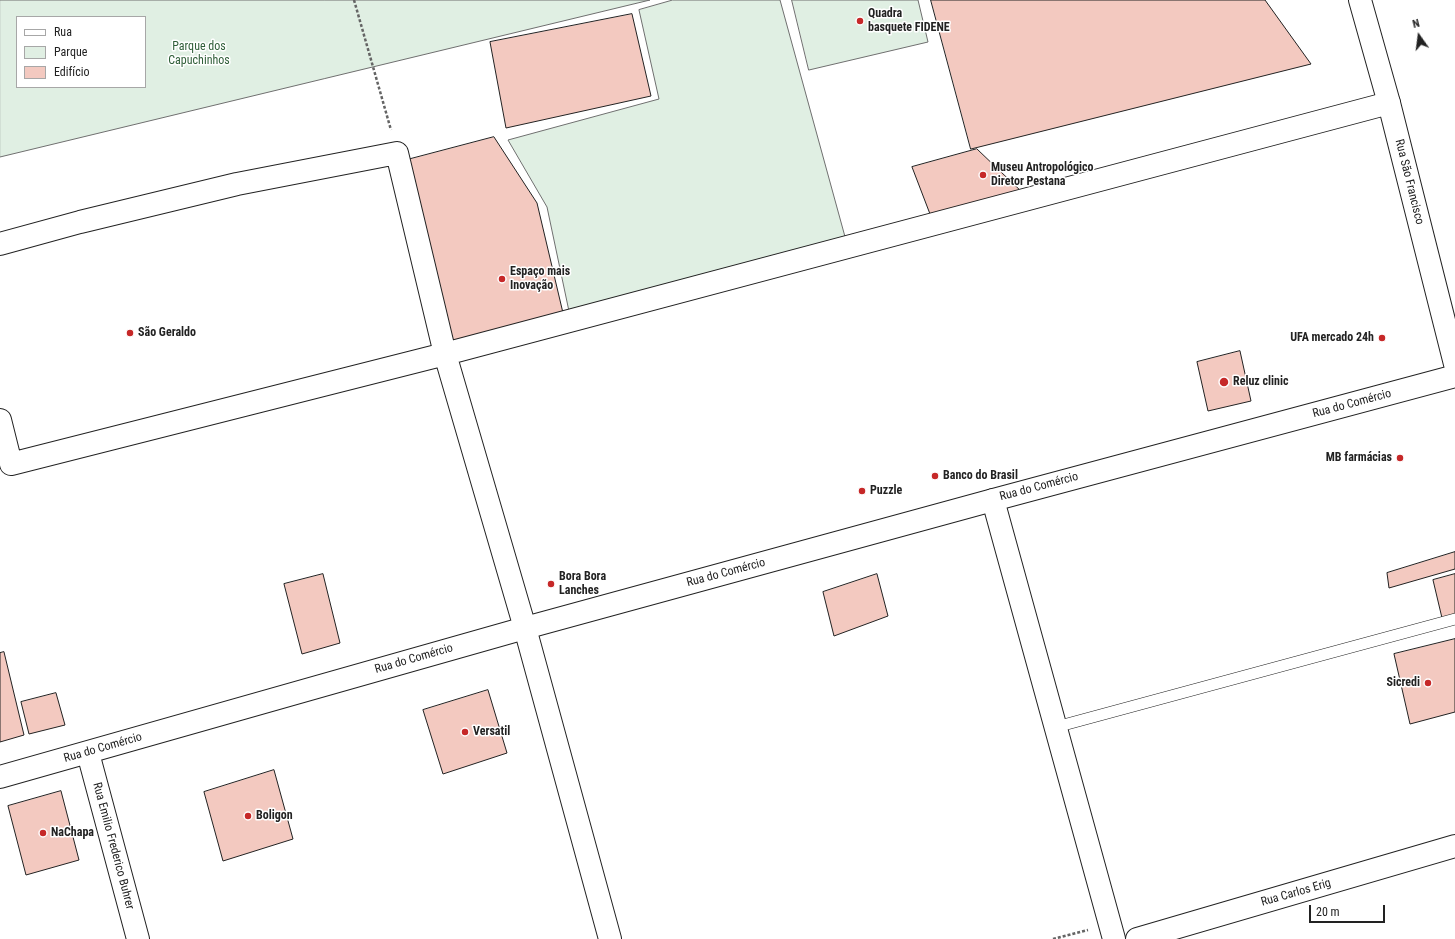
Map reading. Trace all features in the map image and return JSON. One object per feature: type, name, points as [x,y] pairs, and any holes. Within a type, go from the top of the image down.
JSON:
[{"type":"street","name":"Rua São Francisco","points":[[1360,0],[1389,103],[1455,364]]},
{"type":"street","points":[[0,420],[11,464],[445,354],[1389,103]]},
{"type":"street","points":[[0,244],[80,222],[237,184],[397,153],[445,354],[526,628],[610,939]]},
{"type":"street","name":"Rua do Comércio","points":[[0,777],[526,628],[993,500],[1455,376]]},
{"type":"street","points":[[993,500],[1114,939]]},
{"type":"street","name":"Rua Emilio Frederico Buhrer","points":[[88,753],[138,939]]},
{"type":"street","name":"Rua Carlos Erig","points":[[1137,939],[1455,846]]},
{"type":"lane","points":[[1056,727],[1455,619]]},
{"type":"path","points":[[354,0],[397,153]]},
{"type":"green space","name":"Parque dos Capuchinhos","points":[[0,0],[650,0],[0,157]]},
{"type":"green space","points":[[673,0],[780,0],[847,244],[570,316],[547,207],[508,140],[659,99],[639,10]]},
{"type":"green space","name":"Quadra basquete FIDENE","points":[[792,0],[918,0],[928,42],[809,70]]},
{"type":"building","points":[[931,0],[1265,0],[1311,64],[971,149]]},
{"type":"building","points":[[632,14],[651,96],[506,128],[490,42]]},
{"type":"building","points":[[494,137],[537,203],[563,313],[450,342],[403,161]]},
{"type":"building","points":[[977,149],[1023,193],[930,214],[912,167]]},
{"type":"building","name":"Reluz clinic","points":[[1240,351],[1251,401],[1208,411],[1197,362]]},
{"type":"building","points":[[1455,552],[1455,569],[1389,588],[1387,573]]},
{"type":"building","points":[[323,574],[340,643],[302,654],[284,584]]},
{"type":"building","points":[[877,574],[888,616],[834,636],[823,592]]},
{"type":"building","points":[[1455,574],[1455,614],[1442,618],[1433,580]]},
{"type":"building","name":"Sicredi","points":[[1455,639],[1455,712],[1410,724],[1394,654]]},
{"type":"building","points":[[4,652],[24,735],[0,742],[0,653]]},
{"type":"building","name":"Versatil","points":[[488,690],[507,753],[443,774],[423,710]]},
{"type":"building","points":[[56,693],[65,725],[29,734],[21,702]]},
{"type":"building","name":"Boligon","points":[[274,770],[293,839],[223,861],[204,792]]},
{"type":"building","name":"NaChapa","points":[[61,791],[79,860],[26,875],[8,806]]},
{"type":"place","name":"Quadra basquete FIDENE","points":[[860,21]]},
{"type":"place","name":"Museu Antropológico Diretor Pestana","points":[[983,175]]},
{"type":"place","name":"Espaço mais Inovação","points":[[502,279]]},
{"type":"place","name":"São Geraldo","points":[[130,333]]},
{"type":"place","name":"UFA mercado 24h","points":[[1382,338]]},
{"type":"place","name":"Reluz clinic","points":[[1224,382]]},
{"type":"place","name":"MB farmácias","points":[[1400,458]]},
{"type":"place","name":"Banco do Brasil","points":[[935,476]]},
{"type":"place","name":"Puzzle","points":[[862,491]]},
{"type":"place","name":"Bora Bora Lanches","points":[[551,584]]},
{"type":"place","name":"Sicredi","points":[[1428,683]]},
{"type":"place","name":"Versatil","points":[[465,732]]},
{"type":"place","name":"Boligon","points":[[248,816]]},
{"type":"place","name":"NaChapa","points":[[43,833]]}]
